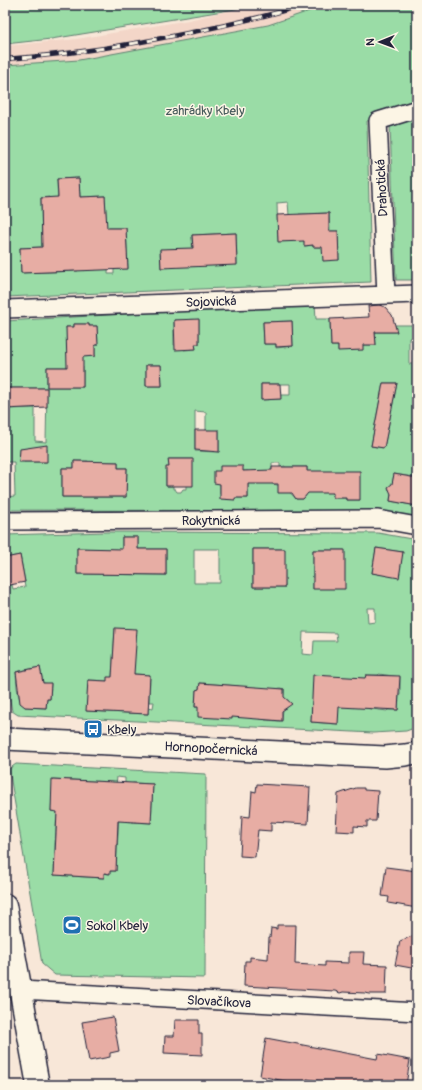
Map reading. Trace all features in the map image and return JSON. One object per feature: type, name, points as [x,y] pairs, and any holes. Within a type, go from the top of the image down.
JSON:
[{"type":"main road","points":[[5,905],[38,1085]]},
{"type":"street","name":"Drahotická","points":[[386,295],[378,121],[417,109]]},
{"type":"street","name":"Sojovická","points":[[5,309],[417,294]]},
{"type":"street","name":"Rokytnická","points":[[5,521],[378,520],[417,526]]},
{"type":"street","name":"Hornopočernická","points":[[5,739],[385,757],[417,753]]},
{"type":"street","name":"Slovačíkova","points":[[21,990],[417,1012]]},
{"type":"shaded area","points":[[253,5],[352,5],[284,25],[5,78],[5,46],[77,39],[189,20]]},
{"type":"green space","points":[[5,5],[260,5],[51,39],[5,44]]},
{"type":"green space","name":"zahrádky Kbely","points":[[327,5],[417,5],[417,104],[367,121],[371,282],[5,297],[5,65],[79,60],[268,25]],"holes":[[[79,178],[80,197],[105,196],[106,216],[78,271],[21,273],[20,248],[42,247],[41,198],[49,197],[58,206],[57,179]],[[288,202],[291,241],[278,241],[277,203]],[[329,213],[330,231],[338,231],[339,260],[322,247],[313,247],[313,245],[305,246],[299,214]],[[109,228],[126,228],[128,268],[114,269],[114,274],[108,274]],[[236,233],[237,264],[193,266],[192,235]],[[177,249],[161,268],[160,250]]]},
{"type":"green space","points":[[417,117],[417,280],[396,280],[390,126]]},
{"type":"green space","points":[[315,303],[316,319],[330,319],[331,346],[338,346],[338,350],[363,345],[376,345],[375,332],[395,332],[395,325],[417,325],[417,338],[409,338],[409,364],[417,364],[417,473],[414,473],[413,477],[394,474],[392,485],[388,489],[391,492],[390,501],[417,506],[417,517],[378,511],[5,510],[5,497],[15,496],[14,462],[5,462],[5,409],[35,408],[35,441],[46,442],[47,388],[5,388],[5,321]],"holes":[[[174,320],[199,320],[199,344],[195,344],[195,349],[184,350],[184,345],[174,345]],[[292,321],[293,346],[276,348],[276,344],[264,344],[263,322]],[[74,324],[89,324],[89,326],[97,326],[98,345],[95,345],[95,356],[71,357],[66,327],[74,327]],[[146,365],[161,365],[162,386],[146,386]],[[47,367],[83,367],[83,387],[47,387]],[[383,383],[397,383],[384,448],[371,446]],[[261,384],[290,384],[290,395],[281,395],[280,399],[261,400]],[[195,411],[206,412],[206,430],[219,431],[219,452],[195,451]],[[47,449],[46,462],[24,462]],[[169,459],[192,459],[192,471],[186,489],[183,489],[181,492],[177,492],[173,489],[173,486],[166,486],[166,471],[169,467]],[[74,461],[88,461],[88,468],[102,462],[118,462],[118,468],[127,468],[126,497],[62,497],[62,468],[74,468]],[[272,463],[280,463],[280,467],[307,467],[306,496],[303,499],[296,499],[289,491],[272,484]],[[220,471],[248,471],[248,498],[235,498],[220,494]],[[333,471],[360,500],[346,500],[346,498],[333,498]]]},
{"type":"green space","points":[[107,532],[378,533],[417,540],[417,727],[406,731],[373,733],[18,715],[12,711],[5,674],[5,586],[12,585],[13,589],[25,587],[25,582],[20,555],[5,558],[5,535]],"holes":[[[122,537],[138,537],[138,549],[166,549],[166,575],[77,574],[77,548],[122,550]],[[376,548],[402,552],[399,577],[372,573]],[[194,549],[220,549],[220,583],[194,583]],[[253,549],[284,549],[285,587],[253,587]],[[313,550],[344,550],[313,589]],[[367,608],[375,608],[375,622],[368,623]],[[115,629],[134,674],[150,675],[149,702],[154,702],[153,708],[148,707],[148,714],[87,711],[88,680],[107,681],[112,677]],[[303,632],[336,633],[337,641],[314,641],[313,655],[302,654]],[[40,667],[43,683],[51,684],[50,699],[47,699],[46,708],[25,707],[20,700],[16,672]],[[379,674],[400,677],[398,710],[387,711],[364,708],[366,675]],[[314,675],[338,724],[311,722]],[[200,683],[239,686],[238,708],[195,707],[196,690],[199,689]],[[277,689],[284,689],[283,698],[288,700],[289,703],[287,708],[283,709],[282,720],[265,720]]]},
{"type":"green space","points":[[16,764],[206,774],[205,978],[55,975],[42,964],[9,769]],"holes":[[[117,777],[125,778],[125,787],[133,783],[153,784],[151,823],[131,822],[119,813],[116,871],[110,871],[109,874],[104,873],[103,878],[54,875],[57,812],[51,811],[53,779],[108,782],[116,786]]]},
{"type":"building","points":[[79,178],[80,197],[105,196],[107,228],[126,228],[128,269],[21,273],[20,248],[42,247],[41,198],[58,197],[57,179]]},
{"type":"building","points":[[329,213],[329,231],[338,231],[339,260],[323,261],[322,247],[313,247],[313,245],[304,246],[304,241],[278,242],[277,215]]},
{"type":"building","points":[[236,233],[237,265],[161,268],[160,249],[193,248],[192,235]]},
{"type":"building","points":[[379,305],[385,307],[392,315],[397,332],[375,332],[376,345],[363,345],[363,350],[338,351],[338,346],[331,346],[330,319],[369,317],[368,306]]},
{"type":"building","points":[[199,319],[199,344],[195,344],[196,349],[175,350],[174,320]]},
{"type":"building","points":[[292,321],[293,346],[276,347],[276,344],[264,344],[263,322]]},
{"type":"building","points":[[74,324],[89,324],[89,326],[97,326],[98,345],[95,345],[95,356],[83,357],[83,387],[47,387],[47,367],[67,367],[66,327],[74,327]]},
{"type":"building","points":[[146,365],[161,365],[162,386],[146,386]]},
{"type":"building","points":[[383,383],[397,383],[384,448],[371,446]]},
{"type":"building","points":[[261,384],[280,384],[281,399],[261,400]]},
{"type":"building","points":[[5,388],[47,388],[47,407],[5,409]]},
{"type":"building","points":[[195,430],[219,430],[219,452],[195,450]]},
{"type":"building","points":[[47,445],[47,462],[19,462],[20,449]]},
{"type":"building","points":[[168,459],[193,459],[193,486],[166,486],[166,467],[169,467]]},
{"type":"building","points":[[74,461],[118,462],[118,468],[127,468],[126,497],[62,497],[62,468],[74,468]]},
{"type":"building","points":[[220,466],[243,466],[243,471],[272,470],[272,467],[307,467],[307,471],[360,471],[360,500],[333,498],[333,493],[308,493],[303,499],[296,499],[292,493],[278,493],[278,484],[248,484],[248,498],[235,498],[235,500],[220,499],[220,484],[214,483],[214,471],[220,471]]},
{"type":"building","points":[[394,474],[417,478],[417,506],[390,501],[391,494],[388,487],[392,484]]},
{"type":"building","points":[[122,537],[138,537],[138,549],[166,549],[166,575],[77,574],[77,548],[122,549]]},
{"type":"building","points":[[376,548],[403,552],[399,578],[372,573]]},
{"type":"building","points":[[253,549],[285,549],[285,587],[253,587]]},
{"type":"building","points":[[313,550],[345,550],[345,589],[313,589]]},
{"type":"building","points":[[20,555],[25,582],[5,586],[5,558]]},
{"type":"building","points":[[115,628],[137,629],[134,674],[150,675],[148,714],[86,711],[88,680],[107,681],[107,677],[112,677]]},
{"type":"building","points":[[40,667],[43,683],[51,683],[50,699],[47,699],[46,708],[25,707],[20,703],[16,672]]},
{"type":"building","points":[[313,675],[365,678],[366,675],[400,676],[398,710],[339,707],[338,724],[311,722]]},
{"type":"building","points":[[200,683],[284,689],[284,697],[292,704],[282,711],[282,721],[232,717],[232,719],[198,717],[198,707],[195,707],[196,690],[199,689]]},
{"type":"building","points":[[52,779],[153,784],[151,823],[118,821],[116,871],[110,871],[110,874],[104,873],[104,878],[54,875],[57,812],[51,811]]},
{"type":"building","points":[[257,784],[310,787],[308,824],[271,822],[271,831],[258,830],[255,857],[240,856],[242,816],[250,817],[252,791],[256,792]]},
{"type":"building","points":[[356,788],[378,791],[376,821],[367,821],[367,827],[354,826],[354,832],[336,831],[338,794]]},
{"type":"building","points":[[386,867],[417,871],[417,908],[388,903],[389,897],[382,896]]},
{"type":"building","points":[[277,925],[296,925],[295,964],[325,966],[325,962],[349,963],[349,952],[364,952],[363,964],[387,965],[386,994],[340,993],[335,991],[244,986],[245,961],[250,961],[250,957],[268,959],[271,928],[277,929]]},
{"type":"building","points":[[417,934],[417,969],[395,965],[400,941]]},
{"type":"building","points":[[113,1017],[119,1051],[110,1053],[110,1057],[89,1061],[82,1022]]},
{"type":"building","points":[[175,1020],[199,1020],[199,1034],[202,1034],[202,1055],[164,1053],[165,1036],[174,1036]]},
{"type":"building","points":[[266,1038],[377,1059],[378,1054],[410,1060],[406,1085],[339,1085],[307,1079],[305,1085],[260,1076]]},
{"type":"railway","points":[[5,59],[107,48],[141,42],[223,26],[304,5]]},
{"type":"place","name":"Kbely","points":[[93,729]]},
{"type":"place","name":"Sokol Kbely","points":[[72,925]]}]
